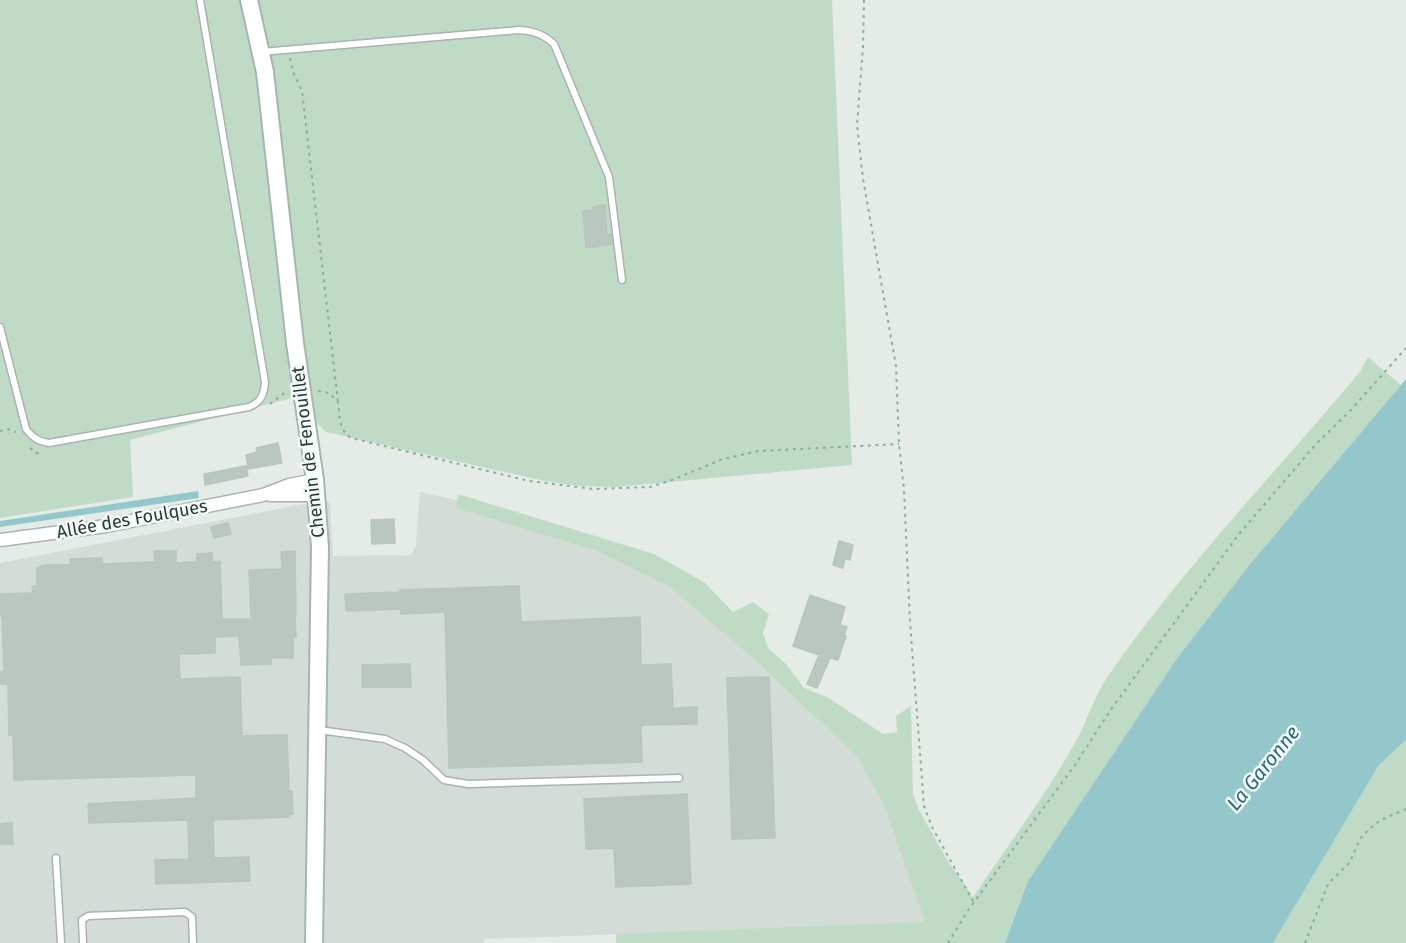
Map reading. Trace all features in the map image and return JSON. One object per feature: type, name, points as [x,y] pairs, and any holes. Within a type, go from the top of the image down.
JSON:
[{"type":"street","name":"Chemin de Fenouillet","points":[[249,0],[265,72],[295,343],[316,488],[320,547],[314,943]]},
{"type":"street","name":"Allée des Foulques","points":[[0,540],[106,526],[263,495],[289,485],[316,488]]},
{"type":"lane","points":[[0,327],[26,429],[32,437],[39,441],[49,443],[249,407],[257,404],[264,394],[265,382],[200,0]]},
{"type":"lane","points":[[261,52],[519,30],[533,31],[546,37],[554,44],[609,177],[622,280]]},
{"type":"lane","points":[[317,730],[385,739],[423,760],[444,780],[468,784],[679,778]]},
{"type":"lane","points":[[56,858],[61,943]]},
{"type":"lane","points":[[83,943],[82,920],[88,916],[185,912],[192,917],[193,943]]},
{"type":"path","points":[[864,0],[857,124],[863,179],[896,366],[910,622],[924,806],[932,827],[974,903]]},
{"type":"path","points":[[288,50],[294,75],[302,91],[340,427],[351,438],[529,482],[594,489],[650,487],[723,459],[758,451],[899,444]]},
{"type":"path","points":[[948,943],[969,909],[1075,765],[1112,708],[1239,534],[1317,443],[1350,411],[1406,348]]},
{"type":"path","points":[[314,391],[328,393],[338,402]]},
{"type":"path","points":[[1305,943],[1328,884],[1350,862],[1360,839],[1381,820],[1406,809]]},
{"type":"shaded area","points":[[420,492],[493,508],[674,568],[904,788],[955,922],[484,939],[484,943],[0,943],[0,563],[298,505],[330,502],[333,556],[411,555],[416,545]]},
{"type":"green space","points":[[0,0],[832,0],[852,465],[616,487],[580,486],[545,481],[326,432],[292,398],[130,440],[133,497],[0,518]]},
{"type":"green space","points":[[1368,357],[1401,385],[1251,563],[1178,657],[1028,881],[1005,943],[616,943],[616,934],[925,922],[886,809],[859,758],[754,659],[670,587],[597,551],[456,508],[458,494],[654,554],[704,582],[733,612],[753,602],[769,614],[763,633],[768,648],[786,664],[804,688],[827,697],[883,734],[897,732],[896,716],[911,706],[913,794],[918,808],[946,858],[973,897],[1052,781],[1080,733],[1103,684],[1137,636],[1199,559],[1360,372]]},
{"type":"green space","points":[[1406,740],[1406,943],[1273,943],[1379,765]]},
{"type":"water","name":"La Garonne","points":[[1406,379],[1406,740],[1379,765],[1273,943],[1005,943],[1028,881],[1178,657],[1251,563]]},
{"type":"water","points":[[198,491],[199,498],[0,527],[0,521]]},
{"type":"building","points":[[605,205],[607,235],[611,234],[612,244],[586,248],[583,211]]},
{"type":"building","points":[[278,443],[282,463],[248,469],[246,455],[257,452],[256,448]]},
{"type":"building","points":[[246,466],[248,476],[205,485],[204,474]]},
{"type":"building","points":[[394,519],[395,543],[372,544],[371,520]]},
{"type":"building","points":[[228,523],[231,534],[214,538],[211,527]]},
{"type":"building","points":[[839,541],[853,545],[850,560],[845,559],[843,568],[833,565]]},
{"type":"building","points":[[154,551],[176,551],[176,563],[197,562],[197,554],[212,553],[212,562],[220,561],[222,619],[251,619],[249,570],[282,569],[281,552],[295,551],[296,637],[293,637],[293,658],[271,658],[271,664],[241,665],[239,636],[215,637],[215,653],[179,654],[180,679],[240,677],[242,736],[287,735],[289,791],[292,791],[293,814],[289,814],[289,817],[213,820],[214,858],[249,857],[250,881],[156,884],[155,860],[189,859],[188,820],[89,823],[88,804],[196,798],[196,775],[14,780],[13,735],[9,735],[8,684],[0,684],[0,672],[4,672],[2,616],[0,616],[1,594],[33,593],[32,586],[37,586],[37,568],[45,565],[71,565],[70,559],[102,558],[102,564],[155,562]]},
{"type":"building","points":[[519,586],[521,622],[640,617],[641,665],[671,664],[673,708],[697,707],[697,724],[641,725],[642,762],[449,768],[445,612],[401,614],[401,609],[346,611],[345,594]]},
{"type":"building","points":[[810,595],[845,607],[840,625],[847,627],[838,660],[830,658],[817,688],[807,684],[819,655],[793,646]]},
{"type":"building","points":[[410,664],[411,687],[362,687],[362,665]]},
{"type":"building","points":[[769,677],[775,838],[732,839],[727,678]]},
{"type":"building","points":[[687,794],[691,884],[616,887],[614,848],[586,849],[584,799]]},
{"type":"building","points":[[12,823],[13,844],[0,844],[0,824]]}]
